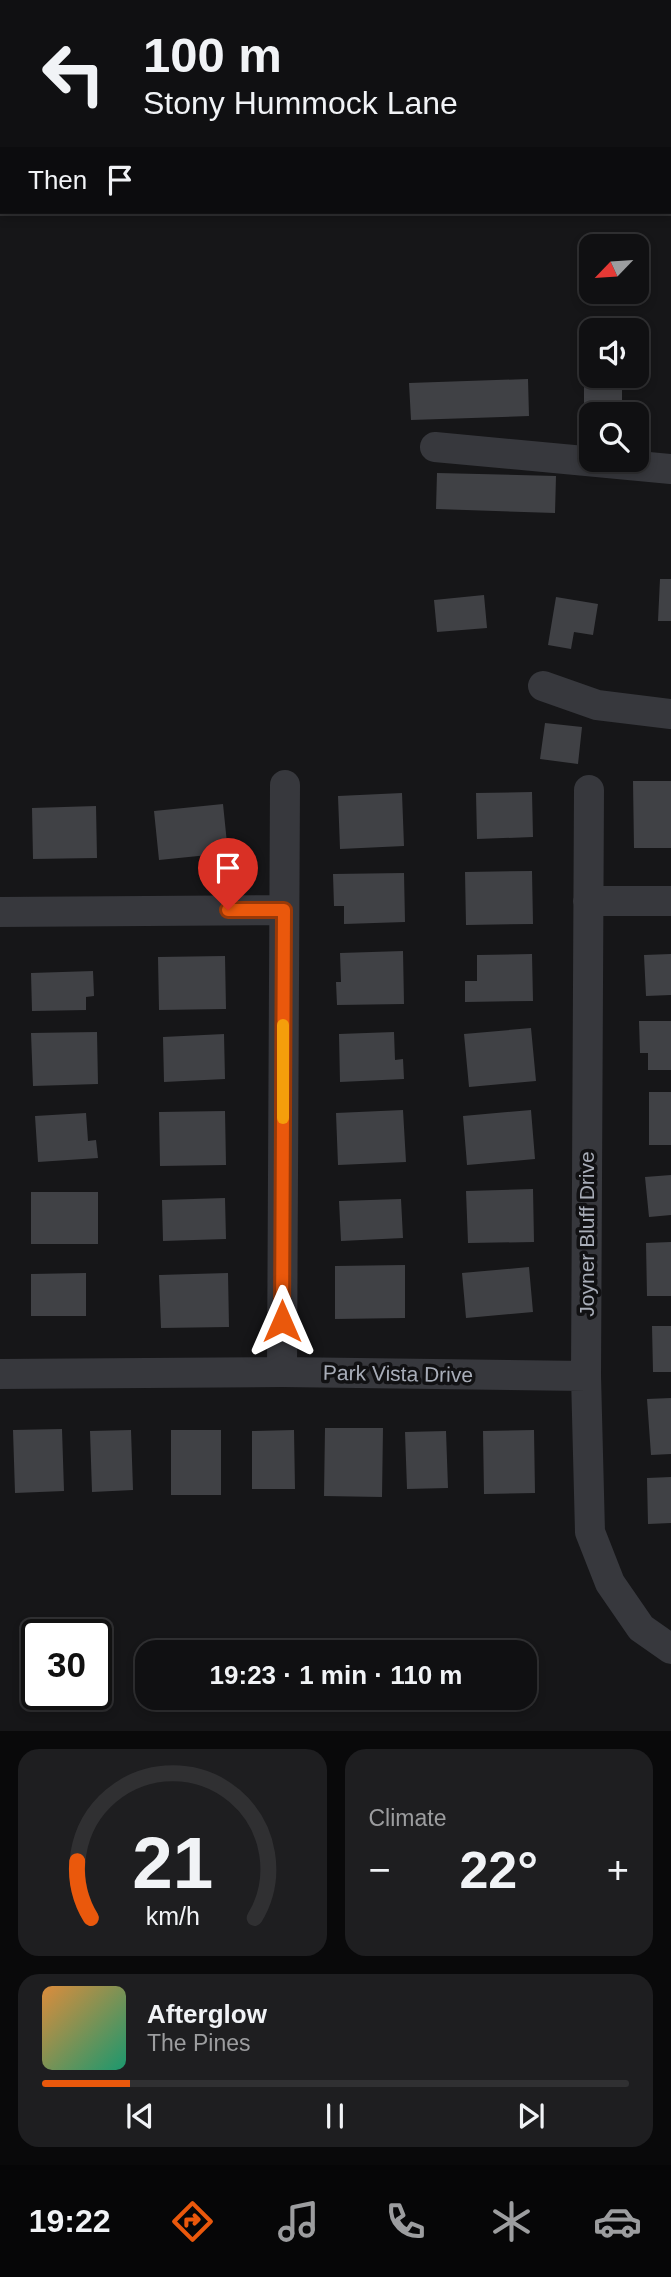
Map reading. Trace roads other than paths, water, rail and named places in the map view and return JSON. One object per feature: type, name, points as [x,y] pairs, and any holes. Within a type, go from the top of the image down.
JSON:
[{"type":"street","points":[[435,447],[671,469]]},
{"type":"street","points":[[543,686],[597,705],[671,714]]},
{"type":"street","points":[[282,1372],[285,785]]},
{"type":"street","name":"Joyner Bluff Drive","points":[[589,790],[586,1376],[590,1532],[610,1583],[625,1605],[641,1628],[671,1649]]},
{"type":"street","points":[[588,901],[671,901]]},
{"type":"street","points":[[0,912],[284,910]]},
{"type":"street","name":"Park Vista Drive","points":[[0,1374],[282,1372],[586,1376]]}]
